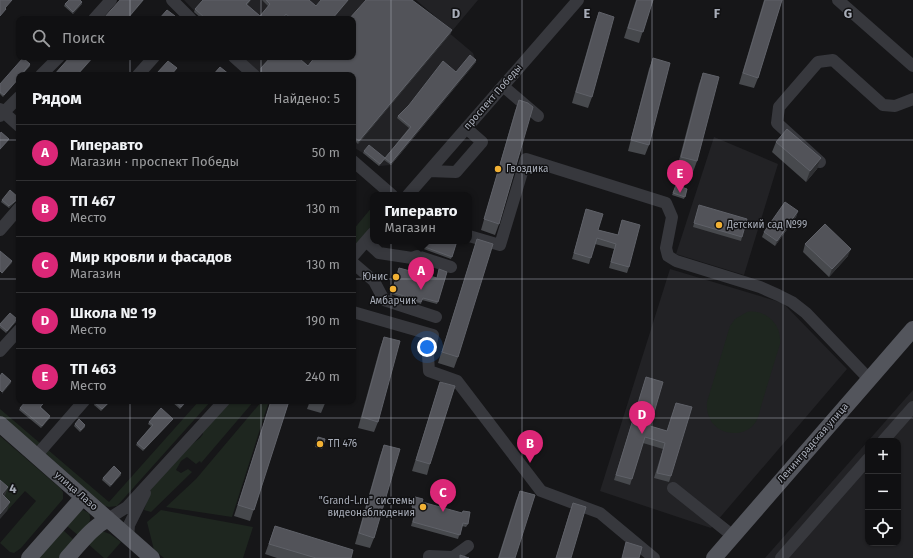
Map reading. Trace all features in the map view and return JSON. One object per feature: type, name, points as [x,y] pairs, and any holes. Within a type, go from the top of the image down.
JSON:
[{"type":"main road","name":"Ленинградская улица","points":[[714,558],[913,329]]},
{"type":"main road","name":"улица Лазо","points":[[0,424],[152,558]]},
{"type":"main road","points":[[29,558],[83,497]]},
{"type":"main road","points":[[67,558],[91,530],[98,524],[108,519]]},
{"type":"street","points":[[97,16],[111,0]]},
{"type":"street","points":[[172,0],[187,16]]},
{"type":"street","name":"проспект Победы","points":[[411,192],[578,0]]},
{"type":"street","points":[[838,0],[913,66]]},
{"type":"street","points":[[44,72],[56,60]]},
{"type":"street","points":[[141,72],[151,60]]},
{"type":"street","points":[[237,60],[248,72]]},
{"type":"street","points":[[820,162],[777,123],[779,107],[818,62],[833,60],[883,105],[895,106],[913,99]]},
{"type":"street","points":[[503,86],[538,116]]},
{"type":"street","points":[[16,100],[1,113],[16,124]]},
{"type":"street","points":[[429,171],[456,172],[477,148],[482,142],[466,128]]},
{"type":"street","points":[[472,237],[500,245],[526,159],[666,203],[672,217],[666,248],[668,256],[676,261],[760,287],[792,302],[806,313],[869,379]]},
{"type":"street","points":[[356,164],[389,192]]},
{"type":"street","points":[[0,230],[16,211]]},
{"type":"street","points":[[356,253],[370,237]]},
{"type":"street","points":[[374,244],[379,253],[412,258],[417,256],[451,267]]},
{"type":"street","points":[[356,266],[374,281],[384,300],[436,317]]},
{"type":"street","points":[[356,313],[433,335],[428,355],[430,371],[457,381],[541,491],[600,513],[654,558]]},
{"type":"street","points":[[0,351],[16,333]]},
{"type":"street","points":[[36,456],[81,404]]},
{"type":"street","points":[[108,519],[126,507],[221,404]]},
{"type":"street","points":[[886,438],[913,407]]},
{"type":"street","points":[[781,558],[865,461]]},
{"type":"street","points":[[128,538],[129,524],[150,482]]},
{"type":"street","points":[[673,488],[733,536]]},
{"type":"street","points":[[429,558],[429,556],[452,557],[468,546]]},
{"type":"shaded area","points":[[184,0],[410,0],[473,53],[476,62],[391,165],[379,166],[356,149],[356,72],[258,72],[244,60],[356,60],[356,16],[199,16]]},
{"type":"shaded area","points":[[416,0],[478,0],[452,31]]},
{"type":"shaded area","points":[[714,137],[778,164],[744,275],[676,254]]},
{"type":"shaded area","points":[[370,210],[370,229],[356,245],[356,226]]},
{"type":"shaded area","points":[[670,269],[783,303],[847,369],[711,528],[600,491]]},
{"type":"shaded area","points":[[747,312],[760,313],[771,319],[778,330],[780,344],[756,421],[748,430],[738,433],[729,433],[716,427],[711,421],[707,410],[707,402],[730,326],[735,319]]},
{"type":"shaded area","points":[[913,390],[913,558],[765,558],[865,444],[865,546],[901,546],[901,438],[871,438]]},
{"type":"shaded area","points":[[196,404],[208,404],[117,506],[105,506],[46,454],[47,449],[109,502]]},
{"type":"shaded area","points":[[225,404],[251,404],[201,463],[200,461],[196,464],[187,457],[181,461],[176,470],[181,473],[188,469],[192,472],[151,512],[144,510],[153,483],[200,438],[203,434],[203,429]]},
{"type":"shaded area","points":[[259,404],[268,404],[232,517],[166,507],[196,479]]},
{"type":"shaded area","points":[[0,409],[41,444],[34,446],[0,418]]},
{"type":"shaded area","points":[[0,436],[63,492],[63,499],[21,548],[14,553],[10,552],[0,543],[36,501],[25,491],[7,511],[0,505]]},
{"type":"shaded area","points":[[83,510],[89,513],[90,520],[88,526],[79,536],[67,526],[79,511]]},
{"type":"shaded area","points":[[161,510],[253,527],[243,558],[164,558],[154,550],[147,522]]},
{"type":"shaded area","points":[[63,530],[75,541],[60,558],[38,558]]},
{"type":"shaded area","points":[[102,531],[110,534],[121,542],[107,558],[104,558],[87,543]]},
{"type":"building","points":[[0,0],[12,0],[0,16]]},
{"type":"building","points":[[69,0],[80,0],[82,2],[73,12],[65,4]]},
{"type":"building","points":[[120,0],[143,0],[130,16],[106,16]]},
{"type":"building","points":[[203,0],[250,0],[246,4],[260,16],[203,16],[195,9]]},
{"type":"building","points":[[266,0],[309,0],[316,6],[321,0],[348,0],[335,16],[288,16],[286,14],[284,16],[260,16],[270,4]]},
{"type":"building","points":[[366,0],[412,0],[452,30],[359,141],[356,138],[356,72],[262,72],[261,68],[268,60],[301,60],[308,66],[313,60],[356,60],[356,16],[352,16]]},
{"type":"building","points":[[637,0],[653,0],[643,32],[628,28]]},
{"type":"building","points":[[765,0],[782,0],[758,78],[743,73]]},
{"type":"building","points":[[167,10],[175,16],[162,16]]},
{"type":"building","points":[[599,12],[614,17],[592,97],[576,92]]},
{"type":"building","points":[[470,55],[476,60],[391,163],[385,158],[411,127],[398,116],[409,105],[443,61],[456,72]]},
{"type":"building","points":[[653,58],[670,63],[649,145],[631,140]]},
{"type":"building","points":[[21,60],[25,60],[30,64],[23,72],[16,72],[16,81],[4,95],[0,92],[0,84]]},
{"type":"building","points":[[67,60],[90,60],[80,72],[57,72]]},
{"type":"building","points":[[168,61],[177,68],[174,72],[158,72]]},
{"type":"building","points":[[220,67],[226,72],[216,72]]},
{"type":"building","points":[[703,73],[719,77],[697,161],[681,157]]},
{"type":"building","points":[[519,100],[528,103],[533,107],[499,224],[484,219]]},
{"type":"building","points":[[787,129],[821,158],[810,171],[776,142]]},
{"type":"building","points":[[1,132],[9,139],[0,149],[0,134]]},
{"type":"building","points":[[369,145],[385,158],[380,164],[364,151]]},
{"type":"building","points":[[676,185],[687,189],[685,197],[673,193]]},
{"type":"building","points":[[10,190],[16,195],[16,200],[9,206],[2,200]]},
{"type":"building","points":[[785,202],[798,211],[777,241],[764,232]]},
{"type":"building","name":"Детский сад №99","points":[[699,205],[747,219],[742,237],[694,223]]},
{"type":"building","points":[[586,209],[603,214],[598,230],[618,235],[622,220],[640,225],[629,267],[611,262],[616,244],[597,238],[591,258],[574,253]]},
{"type":"building","points":[[825,224],[851,249],[832,269],[805,244]]},
{"type":"building","points":[[477,239],[493,244],[458,357],[442,352]]},
{"type":"building","points":[[423,244],[456,244],[452,257],[422,246]]},
{"type":"building","points":[[0,251],[12,261],[2,273],[0,271]]},
{"type":"building","points":[[399,268],[437,278],[439,269],[447,272],[438,302],[423,298],[421,302],[392,292]]},
{"type":"building","points":[[10,313],[16,318],[7,331],[0,324]]},
{"type":"building","points":[[384,337],[400,341],[378,422],[362,417]]},
{"type":"building","points":[[2,373],[11,381],[2,392],[0,390],[0,376]]},
{"type":"building","points":[[646,377],[663,382],[650,426],[667,431],[676,403],[692,407],[671,476],[657,473],[665,443],[645,437],[632,479],[616,475]]},
{"type":"building","points":[[440,382],[455,386],[430,464],[416,460]]},
{"type":"building","points":[[23,404],[43,404],[40,407],[50,416],[42,426],[20,408]]},
{"type":"building","points":[[96,404],[107,404],[102,409]]},
{"type":"building","points":[[270,404],[288,404],[254,510],[238,505]]},
{"type":"building","points":[[161,408],[173,419],[144,449],[137,443],[153,425],[149,422]]},
{"type":"building","points":[[79,419],[85,425],[81,430],[75,424]]},
{"type":"building","name":"ТП 476","points":[[318,437],[325,439],[323,447],[316,445]]},
{"type":"building","points":[[384,445],[400,449],[374,538],[359,533]]},
{"type":"building","points":[[114,466],[121,473],[111,485],[103,478]]},
{"type":"building","points":[[0,480],[8,487],[2,494],[10,502],[0,514]]},
{"type":"building","points":[[520,491],[535,495],[515,558],[499,558]]},
{"type":"building","points":[[415,497],[423,499],[422,502],[462,513],[463,511],[470,512],[468,524],[463,523],[460,535],[413,522],[416,508],[412,507]]},
{"type":"building","points":[[573,503],[586,507],[571,558],[556,558]]},
{"type":"building","points":[[275,526],[353,550],[351,558],[316,558],[269,544]]},
{"type":"building","points":[[626,542],[642,547],[639,558],[622,558]]},
{"type":"building","points":[[460,555],[469,558],[460,558]]},
{"type":"place","name":"Гвоздика","points":[[498,169]]},
{"type":"place","name":"ТП 463","points":[[680,193]]},
{"type":"place","name":"Детский сад №99","points":[[719,225]]},
{"type":"place","name":"Юнис","points":[[396,277]]},
{"type":"place","name":"Амбарчик","points":[[393,289]]},
{"type":"place","name":"Гиперавто","points":[[421,290]]},
{"type":"place","name":"Школа № 19","points":[[642,434]]},
{"type":"place","name":"ТП 476","points":[[320,444]]},
{"type":"place","name":"ТП 467","points":[[530,463]]},
{"type":"place","name":"\"Grand-l.ru\" системы видеонаблюдения","points":[[423,507]]},
{"type":"place","name":"Мир кровли и фасадов","points":[[443,512]]}]
